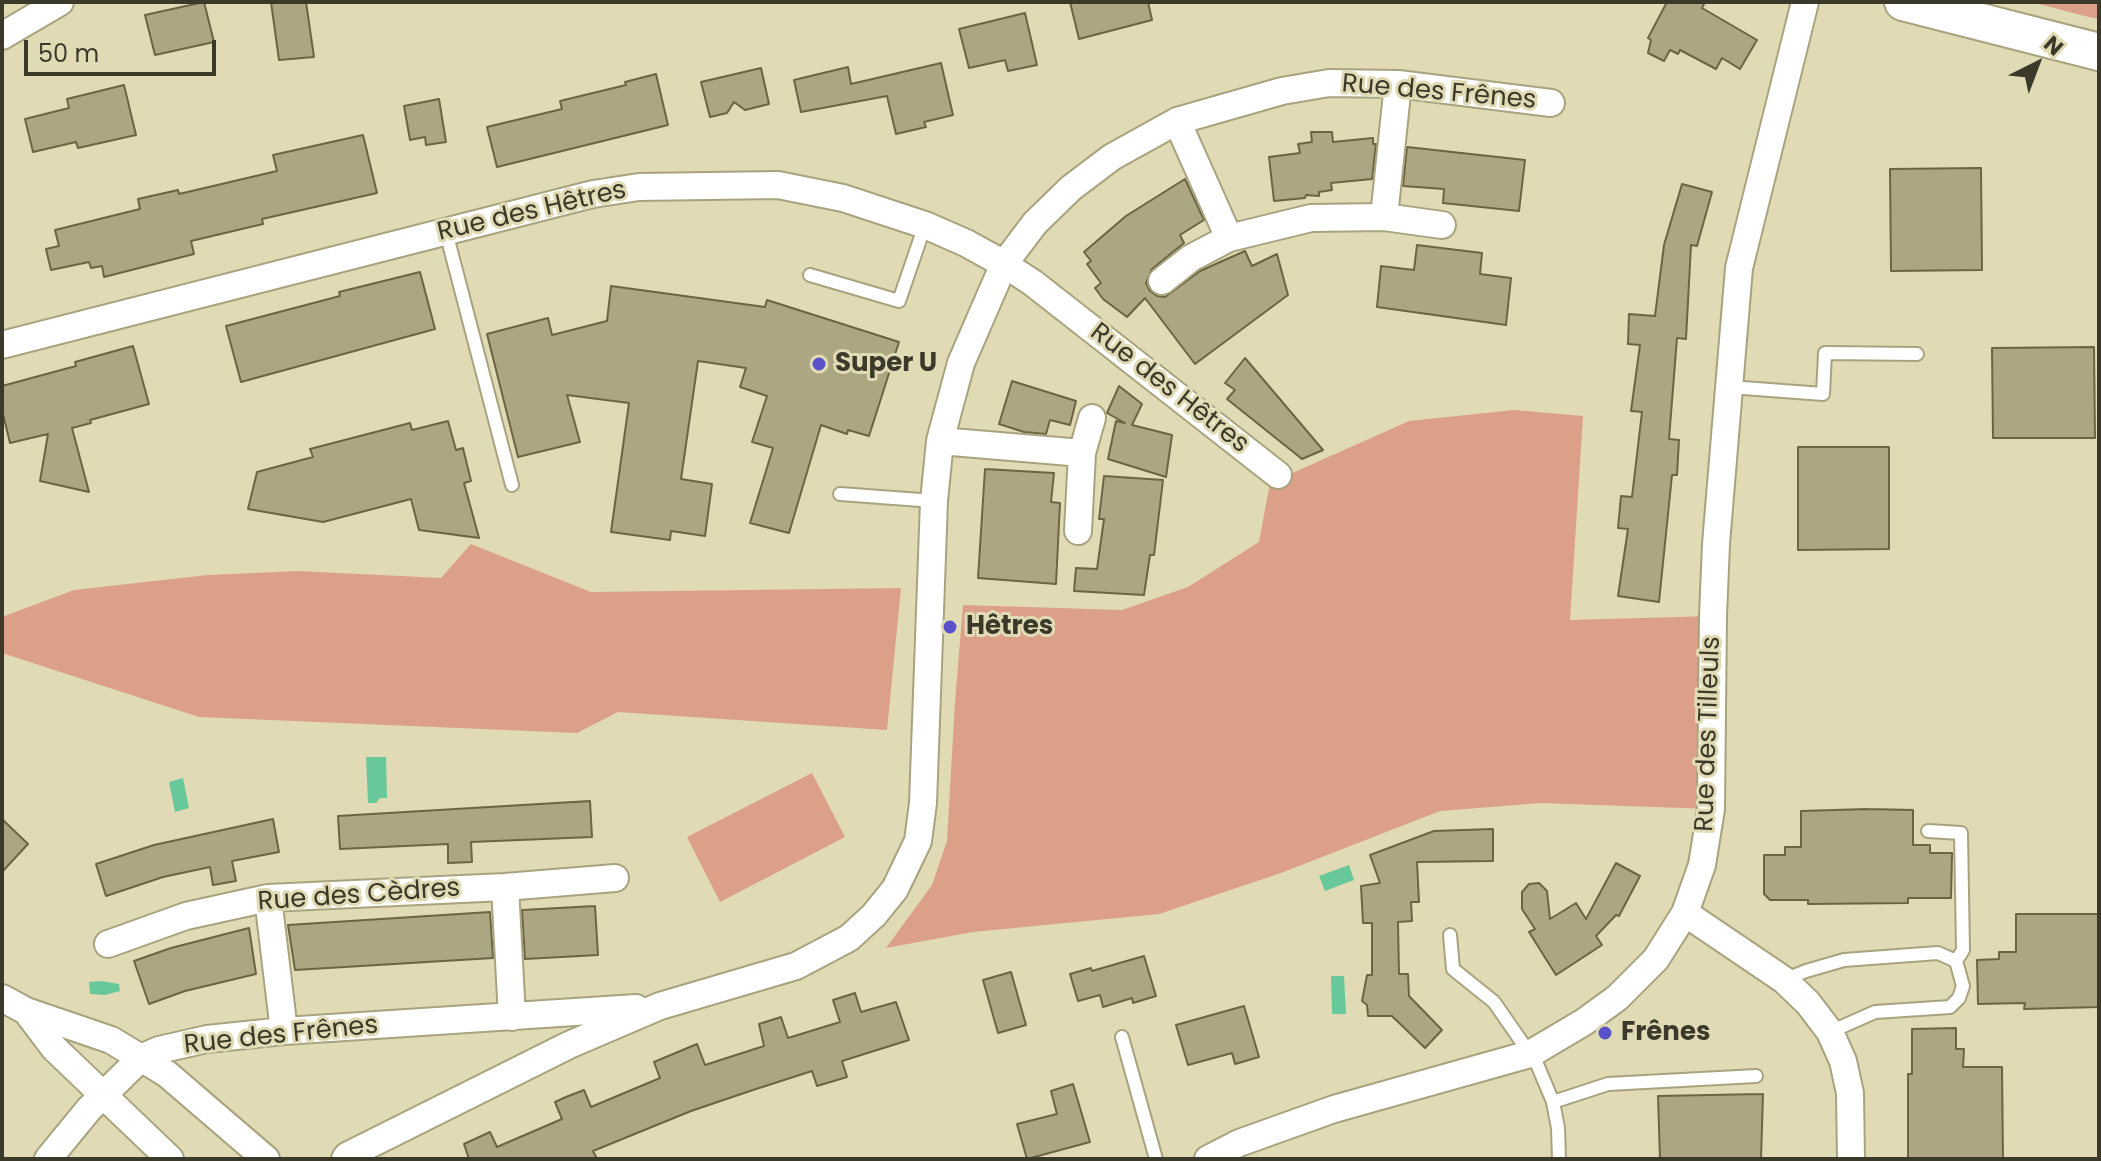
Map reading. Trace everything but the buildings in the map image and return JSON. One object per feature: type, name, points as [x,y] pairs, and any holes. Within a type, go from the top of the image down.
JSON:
[{"type":"main road","points":[[1903,2],[2099,52]]},
{"type":"street","points":[[2,36],[60,2]]},
{"type":"street","name":"Rue des Tilleuls","points":[[1208,1159],[1239,1143],[1334,1109],[1530,1054],[1563,1036],[1617,998],[1656,959],[1685,913],[1702,865],[1711,809],[1713,616],[1739,268],[1805,2]]},
{"type":"street","name":"Rue des Frênes","points":[[345,1159],[569,1045],[660,1006],[796,966],[849,938],[874,915],[895,889],[918,841],[923,803],[934,501],[940,441],[961,363],[1004,264],[1035,223],[1071,188],[1112,157],[1177,121],[1282,91],[1329,83],[1398,84],[1551,103]]},
{"type":"street","points":[[1384,217],[1398,84]]},
{"type":"street","points":[[1177,121],[1229,238]]},
{"type":"street","name":"Rue des Hêtres","points":[[2,345],[593,194],[639,187],[778,185],[843,198],[925,225],[1004,264],[1033,283],[1278,475]]},
{"type":"street","points":[[1162,281],[1191,258],[1229,238],[1311,218],[1384,217],[1442,225]]},
{"type":"street","points":[[1078,531],[1082,453],[1092,418]]},
{"type":"street","points":[[940,441],[1082,453]]},
{"type":"street","name":"Rue des Cèdres","points":[[108,944],[186,916],[268,898],[505,887],[615,878]]},
{"type":"street","points":[[505,887],[512,1017]]},
{"type":"street","points":[[268,898],[284,1031]]},
{"type":"street","points":[[1685,913],[1784,980],[1808,1003],[1830,1032],[1843,1061],[1850,1093],[1851,1159]]},
{"type":"street","name":"Rue des Frênes","points":[[48,1159],[74,1126],[141,1058],[159,1050],[207,1039],[284,1031],[660,1006]]},
{"type":"street","points":[[11,1007],[111,1040],[167,1074],[266,1159]]},
{"type":"street","points":[[11,1007],[170,1159]]},
{"type":"street","points":[[561,1013],[571,1023],[573,1035],[569,1045]]},
{"type":"lane","points":[[810,275],[899,301],[925,225]]},
{"type":"lane","points":[[446,232],[512,485]]},
{"type":"lane","points":[[1730,387],[1823,394],[1825,353],[1917,354]]},
{"type":"lane","points":[[840,494],[934,501]]},
{"type":"lane","points":[[1830,1032],[1875,1012],[1950,1007],[1959,998],[1963,986],[1956,961],[1963,950],[1961,833],[1928,831]]},
{"type":"lane","points":[[1450,935],[1453,969],[1494,1002],[1537,1064],[1553,1102],[1559,1159]]},
{"type":"lane","points":[[1784,980],[1844,960],[1938,953],[1956,961]]},
{"type":"lane","points":[[1122,1037],[1156,1159]]},
{"type":"lane","points":[[1553,1102],[1608,1084],[1756,1076]]},
{"type":"shaded area","points":[[2031,2],[2099,2],[2099,19],[2085,16]]},
{"type":"shaded area","points":[[1514,410],[1583,416],[1570,620],[1713,616],[1711,809],[1541,803],[1440,811],[1281,873],[1159,914],[973,932],[886,948],[932,885],[947,841],[963,605],[1122,610],[1188,587],[1259,542],[1270,483],[1409,421]]},
{"type":"shaded area","points":[[471,544],[591,592],[901,588],[887,730],[618,712],[577,733],[199,717],[2,653],[2,617],[74,590],[208,575],[298,571],[441,578]]},
{"type":"shaded area","points":[[366,757],[386,757],[387,798],[380,798],[376,803],[368,803]]},
{"type":"shaded area","points":[[812,773],[845,837],[720,902],[687,837]]},
{"type":"shaded area","points":[[183,778],[189,808],[175,812],[169,782]]},
{"type":"shaded area","points":[[1349,865],[1354,880],[1325,891],[1319,876]]},
{"type":"shaded area","points":[[1331,976],[1344,976],[1346,1014],[1332,1014]]},
{"type":"shaded area","points":[[89,982],[119,984],[120,991],[105,995],[90,994]]},
{"type":"place","name":"Super U","points":[[819,364]]},
{"type":"place","name":"Hêtres","points":[[950,627]]},
{"type":"place","name":"Frênes","points":[[1605,1033]]}]
